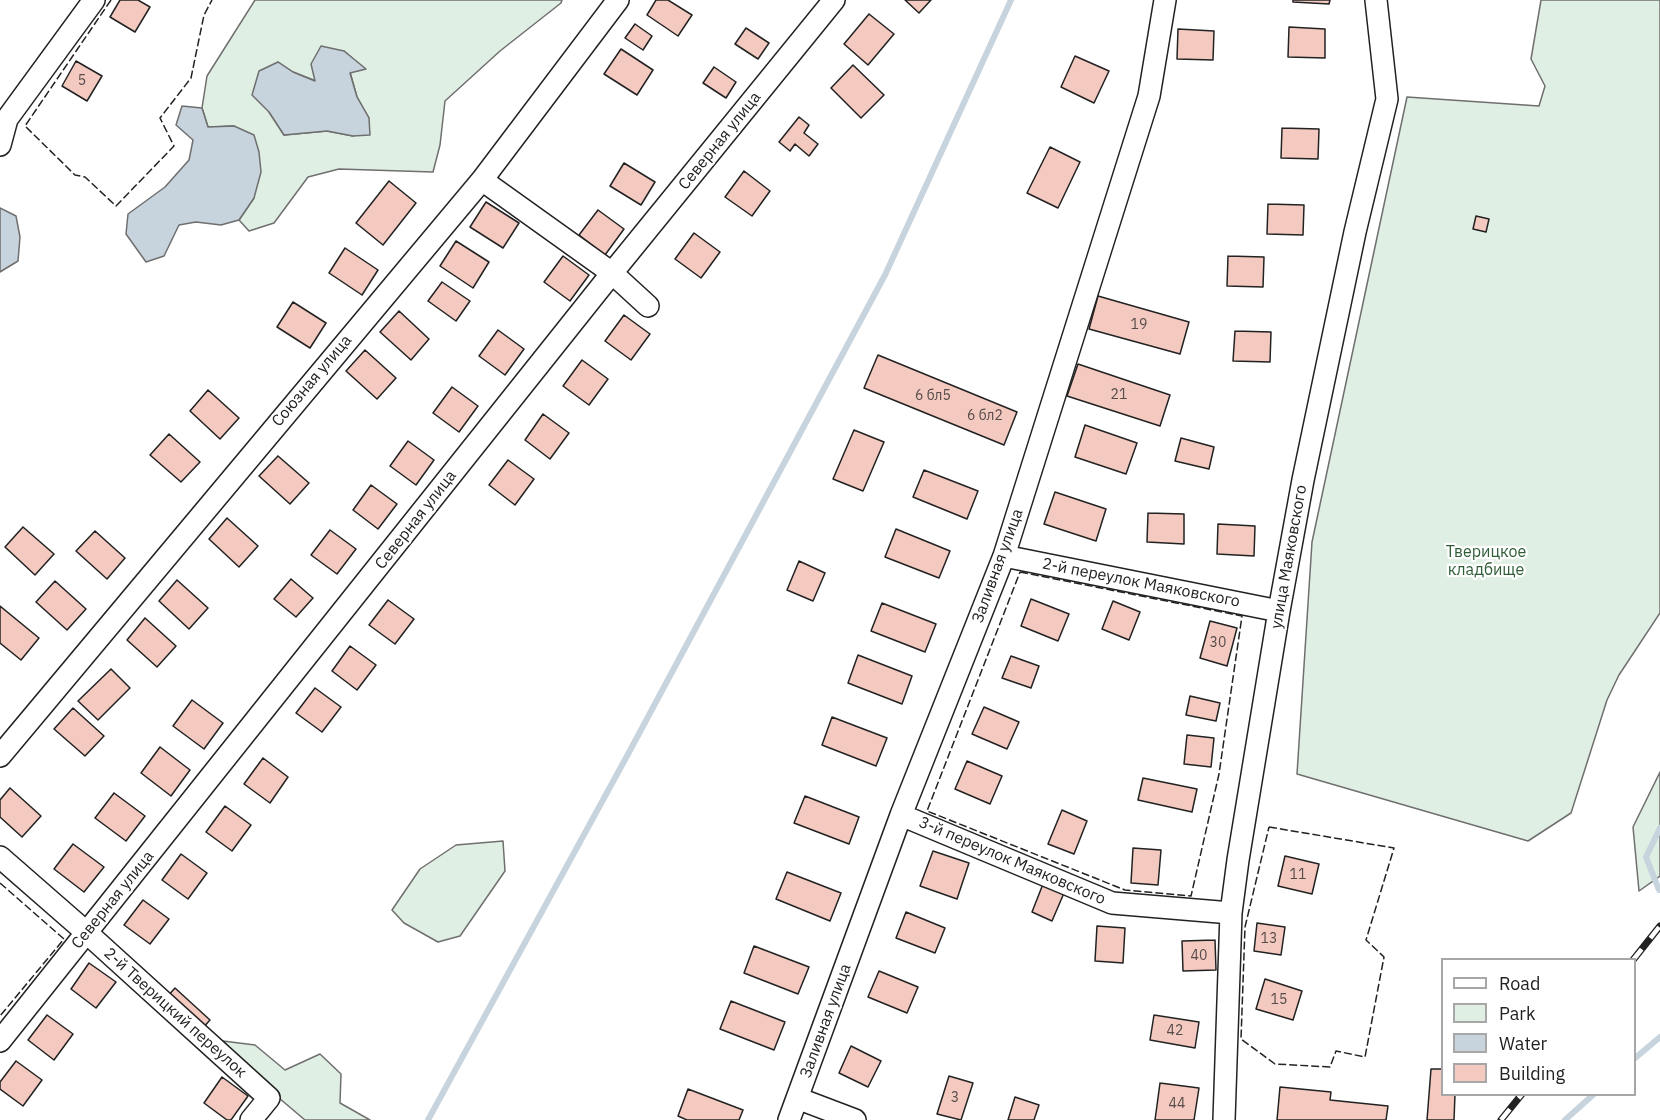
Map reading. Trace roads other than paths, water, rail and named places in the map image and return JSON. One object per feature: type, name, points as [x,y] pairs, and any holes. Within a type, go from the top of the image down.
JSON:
[{"type":"street","points":[[0,145],[3,112],[94,0]]},
{"type":"street","name":"Союзная улица","points":[[0,756],[482,180],[618,0]]},
{"type":"street","name":"Северная улица","points":[[0,1041],[612,273],[834,0]]},
{"type":"street","name":"Заливная улица","points":[[789,1120],[901,815],[1004,556],[1149,96],[1165,0]]},
{"type":"street","name":"улица Маяковского","points":[[1224,1120],[1231,913],[1279,611],[1302,480],[1355,232],[1387,99],[1376,0]]},
{"type":"street","points":[[482,180],[612,273],[648,306]]},
{"type":"street","name":"2-й переулок Маяковского","points":[[1004,556],[1279,611]]},
{"type":"street","name":"3-й переулок Маяковского","points":[[901,815],[1112,903],[1231,913]]},
{"type":"street","name":"2-й Тверицкий переулок","points":[[0,857],[269,1098],[251,1120]]},
{"type":"street","points":[[797,1098],[855,1120]]},
{"type":"water","points":[[321,46],[344,51],[366,69],[350,73],[357,97],[369,118],[370,135],[353,136],[327,131],[284,135],[269,112],[252,95],[259,71],[278,62],[293,72],[315,81],[311,64]]},
{"type":"water","points":[[182,106],[202,108],[208,127],[234,126],[254,135],[261,172],[254,198],[239,220],[221,225],[196,222],[179,225],[164,256],[146,262],[126,234],[128,214],[165,187],[189,160],[193,140],[176,125]]},
{"type":"water","points":[[0,208],[16,216],[20,237],[18,261],[0,272]]},
{"type":"waterway","points":[[428,1120],[627,756],[885,275],[1011,0]]},
{"type":"waterway","points":[[1659,890],[1646,857],[1660,828]]},
{"type":"waterway","points":[[1636,1057],[1660,1037]]},
{"type":"waterway","points":[[1565,1120],[1592,1096]]},
{"type":"railway","points":[[1635,958],[1660,926]]},
{"type":"railway","points":[[1501,1120],[1520,1096]]},
{"type":"park label","name":"Тверицкое кладбище","points":[[1486,561]]}]
